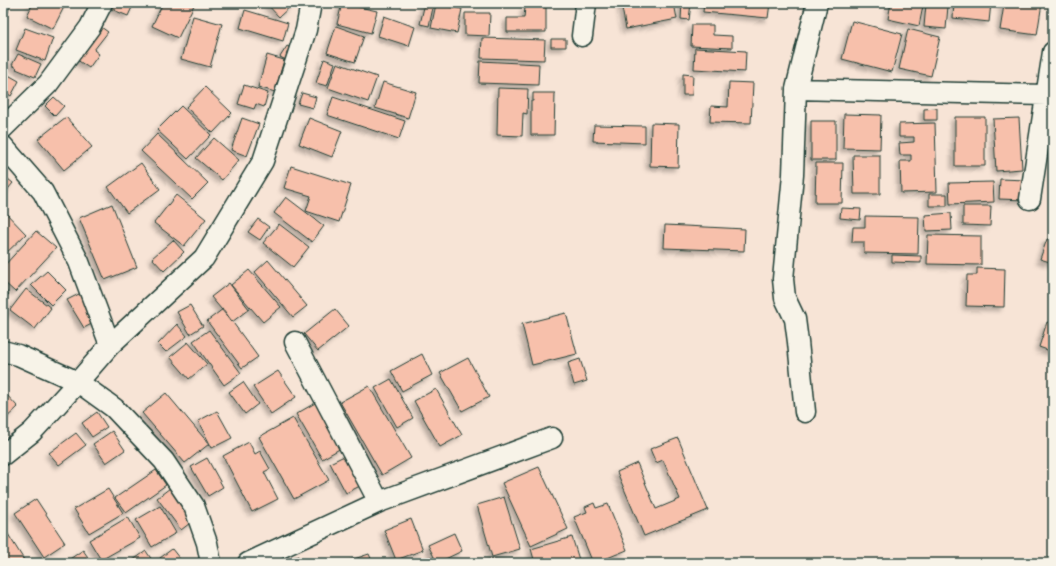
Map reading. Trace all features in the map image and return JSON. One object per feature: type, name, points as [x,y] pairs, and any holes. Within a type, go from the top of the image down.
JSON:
[{"type":"street","points":[[3,128],[48,84],[90,27],[102,3]]},
{"type":"street","points":[[3,455],[32,432],[110,345],[204,258],[263,161],[306,30],[311,3]]},
{"type":"street","points":[[582,36],[586,3]]},
{"type":"street","points":[[806,412],[795,319],[785,298],[783,280],[793,175],[796,89],[817,3]]},
{"type":"street","points":[[1030,199],[1053,52]]},
{"type":"street","points":[[796,89],[1046,95]]},
{"type":"street","points":[[3,146],[43,192],[79,262],[110,345]]},
{"type":"street","points":[[295,342],[379,502]]},
{"type":"street","points":[[3,351],[18,355],[78,382],[114,408],[164,461],[194,506],[207,543],[211,563]]},
{"type":"street","points":[[248,563],[379,502],[552,438]]},
{"type":"building","points":[[33,3],[66,3],[53,29],[27,16]]},
{"type":"building","points":[[114,3],[134,3],[128,16],[111,9]]},
{"type":"building","points":[[163,3],[195,3],[178,38],[152,26]]},
{"type":"building","points":[[266,3],[294,3],[279,17]]},
{"type":"building","points":[[342,3],[377,11],[371,33],[337,24]]},
{"type":"building","points":[[425,3],[434,3],[429,26],[420,24]]},
{"type":"building","points":[[621,3],[674,3],[677,19],[626,29]]},
{"type":"building","points":[[682,3],[691,3],[689,20],[681,19]]},
{"type":"building","points":[[704,3],[770,3],[768,18],[703,12]]},
{"type":"building","points":[[891,3],[909,3],[923,6],[919,26],[888,19]]},
{"type":"building","points":[[954,3],[991,3],[989,22],[953,18]]},
{"type":"building","points":[[998,3],[1042,3],[1037,35],[1000,30],[1004,5]]},
{"type":"building","points":[[436,4],[462,9],[457,33],[431,28]]},
{"type":"building","points":[[926,4],[948,6],[946,29],[924,27]]},
{"type":"building","points":[[3,6],[9,8],[3,29]]},
{"type":"building","points":[[525,7],[546,7],[546,32],[507,32],[507,18],[524,18]]},
{"type":"building","points":[[245,10],[288,23],[283,41],[240,28]]},
{"type":"building","points":[[465,13],[490,13],[489,36],[465,35]]},
{"type":"building","points":[[193,16],[222,24],[210,67],[181,59]]},
{"type":"building","points":[[384,16],[415,27],[409,46],[378,36]]},
{"type":"building","points":[[852,21],[902,34],[892,72],[842,59]]},
{"type":"building","points":[[97,24],[108,32],[94,50],[99,54],[89,68],[73,57]]},
{"type":"building","points":[[692,25],[713,25],[713,35],[732,36],[732,48],[691,46]]},
{"type":"building","points":[[336,26],[364,36],[355,62],[327,53]]},
{"type":"building","points":[[25,28],[53,38],[45,61],[16,50]]},
{"type":"building","points":[[908,29],[940,37],[931,76],[899,69]]},
{"type":"building","points":[[482,38],[545,40],[544,60],[481,58]]},
{"type":"building","points":[[551,39],[566,39],[566,47],[551,47]]},
{"type":"building","points":[[287,46],[295,50],[288,61],[280,57]]},
{"type":"building","points":[[695,48],[746,51],[745,72],[694,69]]},
{"type":"building","points":[[18,54],[41,64],[35,77],[16,69],[17,68],[12,65]]},
{"type":"building","points":[[267,55],[284,60],[275,92],[258,87]]},
{"type":"building","points":[[324,59],[335,63],[327,86],[316,83]]},
{"type":"building","points":[[480,61],[539,64],[538,85],[479,83]]},
{"type":"building","points":[[337,63],[377,77],[368,102],[328,88]]},
{"type":"building","points":[[3,72],[19,81],[11,96],[5,92],[3,96]]},
{"type":"building","points":[[683,74],[693,75],[692,95],[683,95]]},
{"type":"building","points":[[383,82],[416,92],[408,118],[375,108]]},
{"type":"building","points":[[729,82],[753,83],[751,123],[710,122],[711,106],[728,107]]},
{"type":"building","points":[[244,85],[268,93],[264,107],[256,104],[254,109],[238,104]]},
{"type":"building","points":[[205,87],[232,113],[213,133],[186,107]]},
{"type":"building","points":[[498,88],[528,89],[527,114],[523,113],[522,136],[497,135]]},
{"type":"building","points":[[302,93],[316,97],[313,108],[298,104]]},
{"type":"building","points":[[533,93],[555,93],[554,135],[531,135],[531,101],[533,101]]},
{"type":"building","points":[[54,97],[64,106],[55,116],[45,106]]},
{"type":"building","points":[[333,97],[405,121],[399,139],[327,115]]},
{"type":"building","points":[[181,106],[211,135],[188,159],[157,130]]},
{"type":"building","points":[[937,108],[937,120],[924,120],[924,109]]},
{"type":"building","points":[[844,114],[881,115],[880,149],[843,148]]},
{"type":"building","points":[[66,117],[92,147],[64,170],[38,139]]},
{"type":"building","points":[[955,117],[985,117],[985,166],[955,166]]},
{"type":"building","points":[[242,118],[259,124],[247,156],[231,150]]},
{"type":"building","points":[[309,118],[342,131],[332,157],[299,144]]},
{"type":"building","points":[[1019,118],[1022,169],[996,171],[993,119]]},
{"type":"building","points":[[811,121],[836,121],[836,160],[811,160]]},
{"type":"building","points":[[651,123],[679,124],[678,167],[650,166]]},
{"type":"building","points":[[935,123],[937,192],[901,193],[900,161],[911,161],[911,155],[900,155],[899,143],[914,142],[914,137],[899,137],[899,124]]},
{"type":"building","points":[[594,125],[645,126],[645,143],[593,141]]},
{"type":"building","points":[[157,134],[208,183],[192,199],[141,151]]},
{"type":"building","points":[[214,138],[239,160],[222,180],[196,158]]},
{"type":"building","points":[[853,155],[880,155],[880,194],[854,194]]},
{"type":"building","points":[[141,163],[160,189],[127,213],[108,187]]},
{"type":"building","points":[[816,163],[843,163],[842,203],[815,203]]},
{"type":"building","points":[[291,166],[351,185],[339,222],[306,211],[311,196],[284,188]]},
{"type":"building","points":[[3,175],[13,183],[3,195]]},
{"type":"building","points":[[1000,179],[1027,180],[1026,200],[999,199]]},
{"type":"building","points":[[993,182],[994,202],[950,204],[949,183]]},
{"type":"building","points":[[929,194],[947,194],[947,206],[929,206]]},
{"type":"building","points":[[176,195],[206,219],[184,246],[154,223]]},
{"type":"building","points":[[286,197],[324,226],[312,242],[274,213]]},
{"type":"building","points":[[112,204],[137,267],[105,280],[79,218]]},
{"type":"building","points":[[963,206],[991,206],[990,226],[963,225]]},
{"type":"building","points":[[841,208],[861,209],[860,220],[840,218]]},
{"type":"building","points":[[3,210],[26,234],[3,256]]},
{"type":"building","points":[[951,213],[952,230],[926,231],[925,215]]},
{"type":"building","points":[[865,216],[919,217],[918,254],[864,253],[864,242],[852,242],[853,227],[865,227]]},
{"type":"building","points":[[258,219],[269,227],[260,240],[248,232]]},
{"type":"building","points":[[279,224],[309,247],[293,267],[263,243]]},
{"type":"building","points":[[665,225],[745,229],[744,251],[664,248]]},
{"type":"building","points":[[36,231],[56,248],[15,292],[3,281],[3,267]]},
{"type":"building","points":[[928,235],[981,236],[981,265],[927,264]]},
{"type":"building","points":[[1047,239],[1053,241],[1053,263],[1040,259]]},
{"type":"building","points":[[173,240],[184,252],[164,271],[152,258]]},
{"type":"building","points":[[892,255],[921,256],[921,263],[892,262]]},
{"type":"building","points":[[268,260],[307,306],[293,317],[255,272]]},
{"type":"building","points":[[977,268],[1005,269],[1004,307],[966,306],[967,275],[977,275]]},
{"type":"building","points":[[249,270],[281,307],[263,322],[231,285]]},
{"type":"building","points":[[47,271],[66,290],[51,305],[31,285]]},
{"type":"building","points":[[229,283],[249,309],[232,322],[211,297]]},
{"type":"building","points":[[3,287],[9,294],[3,300]]},
{"type":"building","points":[[26,289],[51,308],[35,329],[10,310]]},
{"type":"building","points":[[81,293],[97,321],[84,328],[67,300]]},
{"type":"building","points":[[190,305],[203,326],[190,334],[177,312]]},
{"type":"building","points":[[223,309],[258,357],[242,368],[207,321]]},
{"type":"building","points":[[335,309],[349,326],[318,351],[304,334]]},
{"type":"building","points":[[566,313],[577,354],[532,365],[522,324]]},
{"type":"building","points":[[1047,322],[1053,324],[1053,352],[1039,347]]},
{"type":"building","points":[[177,324],[187,336],[166,352],[158,344]]},
{"type":"building","points":[[209,330],[241,373],[224,385],[193,341]]},
{"type":"building","points":[[188,342],[207,364],[189,379],[170,357]]},
{"type":"building","points":[[422,354],[432,375],[402,391],[391,371]]},
{"type":"building","points":[[468,358],[489,397],[462,411],[440,373]]},
{"type":"building","points":[[580,359],[587,381],[574,385],[568,363]]},
{"type":"building","points":[[278,371],[296,397],[271,414],[253,387]]},
{"type":"building","points":[[391,379],[413,418],[397,427],[375,388]]},
{"type":"building","points":[[243,382],[258,404],[245,414],[229,392]]},
{"type":"building","points":[[369,386],[411,458],[382,475],[340,402]]},
{"type":"building","points":[[436,389],[462,435],[440,447],[414,401]]},
{"type":"building","points":[[5,393],[18,407],[3,421],[3,395]]},
{"type":"building","points":[[166,393],[209,444],[185,463],[142,413]]},
{"type":"building","points":[[317,402],[343,447],[322,459],[296,414]]},
{"type":"building","points":[[217,411],[232,438],[212,448],[198,421]]},
{"type":"building","points":[[97,412],[107,427],[92,437],[82,423]]},
{"type":"building","points":[[293,418],[329,480],[294,499],[259,437]]},
{"type":"building","points":[[112,431],[125,450],[106,463],[93,444]]},
{"type":"building","points":[[76,433],[86,445],[59,465],[49,453]]},
{"type":"building","points":[[678,438],[708,510],[644,536],[617,472],[637,463],[656,509],[680,499],[663,460],[656,463],[650,449]]},
{"type":"building","points":[[249,442],[255,454],[260,451],[270,469],[264,472],[278,499],[252,512],[223,456]]},
{"type":"building","points":[[346,455],[362,485],[346,493],[330,463]]},
{"type":"building","points":[[207,458],[223,487],[208,496],[191,467]]},
{"type":"building","points":[[539,467],[568,529],[531,546],[502,483]]},
{"type":"building","points":[[156,470],[166,485],[126,513],[115,498]]},
{"type":"building","points":[[170,488],[194,520],[181,530],[157,498]]},
{"type":"building","points":[[108,489],[123,513],[89,533],[74,509]]},
{"type":"building","points":[[504,497],[520,549],[492,557],[477,505]]},
{"type":"building","points":[[36,499],[65,543],[44,557],[15,513]]},
{"type":"building","points":[[594,503],[596,508],[608,504],[627,550],[593,563],[574,517],[587,512],[585,507]]},
{"type":"building","points":[[160,506],[176,533],[152,547],[136,520]]},
{"type":"building","points":[[128,517],[140,538],[101,560],[89,540]]},
{"type":"building","points":[[411,519],[423,550],[396,560],[384,530]]},
{"type":"building","points":[[3,526],[26,563],[3,563]]},
{"type":"building","points":[[454,533],[462,551],[437,563],[428,545]]},
{"type":"building","points":[[572,537],[580,563],[535,563],[531,549]]},
{"type":"building","points":[[172,549],[183,563],[163,563],[160,558]]},
{"type":"building","points":[[83,550],[92,563],[64,563]]},
{"type":"building","points":[[146,551],[154,563],[129,563]]},
{"type":"building","points":[[369,554],[373,563],[342,563]]},
{"type":"building","points":[[298,556],[301,563],[278,563]]},
{"type":"building","points":[[941,561],[941,563],[865,563],[865,562]]}]
